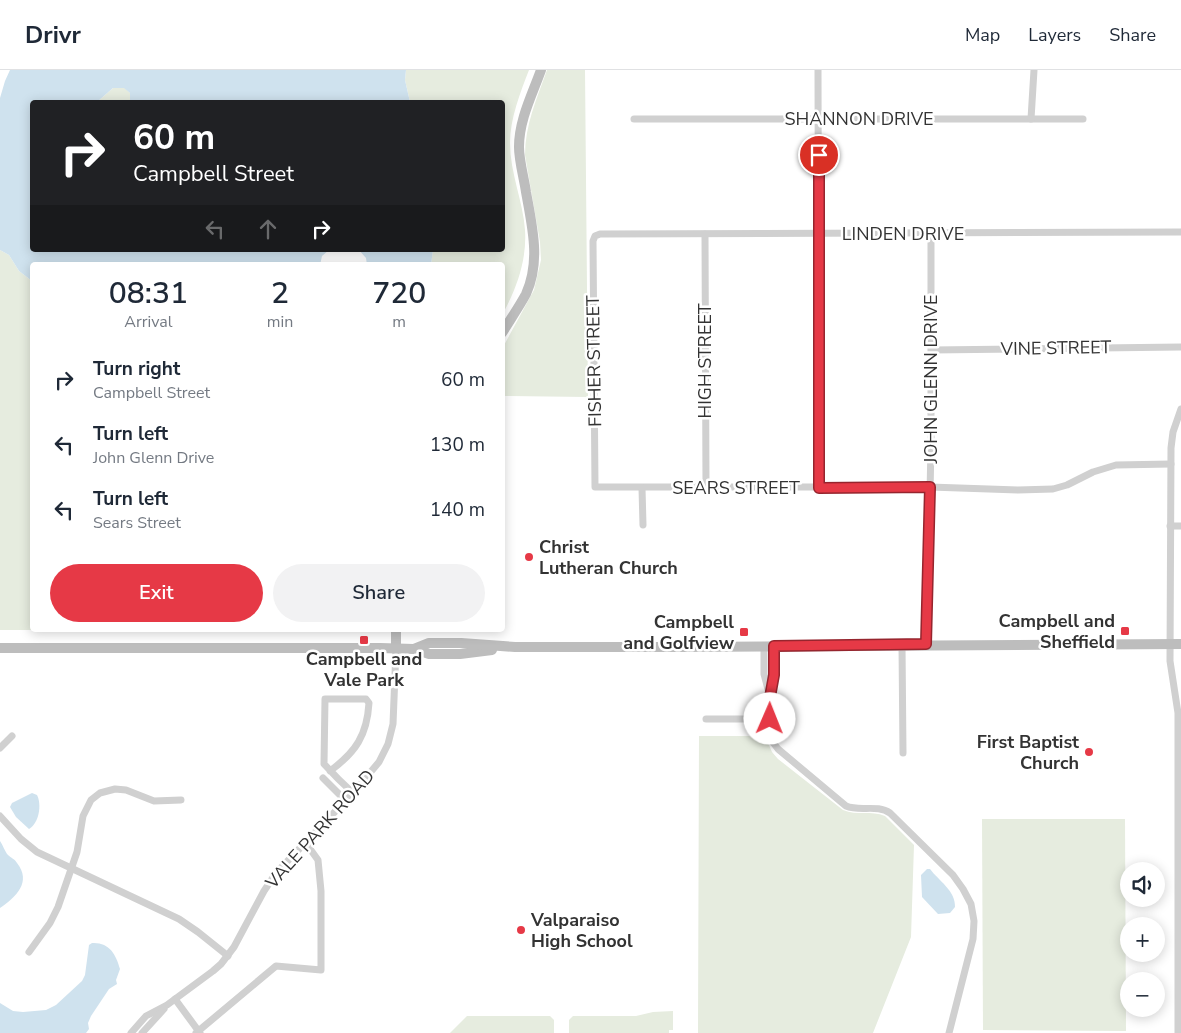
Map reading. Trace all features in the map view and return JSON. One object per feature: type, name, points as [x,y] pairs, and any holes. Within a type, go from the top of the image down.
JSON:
[{"type":"main road","points":[[505,328],[526,294],[535,257],[519,148],[520,130],[524,114],[541,70]]},
{"type":"main road","points":[[396,632],[396,649]]},
{"type":"main road","points":[[0,648],[414,649],[428,654],[460,654],[516,647],[1176,644]]},
{"type":"street","points":[[818,70],[819,488]]},
{"type":"street","points":[[1031,119],[1034,70]]},
{"type":"street","name":"SHANNON DRIVE","points":[[634,119],[1083,119]]},
{"type":"street","name":"LINDEN DRIVE","points":[[595,236],[600,234],[1181,232]]},
{"type":"street","name":"HIGH STREET","points":[[705,234],[706,488]]},
{"type":"street","name":"JOHN GLENN DRIVE","points":[[926,644],[932,350],[931,234]]},
{"type":"street","name":"FISHER STREET","points":[[595,236],[593,241],[595,488]]},
{"type":"street","name":"VINE STREET","points":[[932,350],[1181,347]]},
{"type":"street","points":[[1178,1033],[1178,714],[1171,677],[1176,644],[1170,526],[1173,432],[1181,409]]},
{"type":"street","name":"SEARS STREET","points":[[595,488],[930,487],[1018,490],[1052,489],[1068,485],[1093,472],[1116,464],[1171,464]]},
{"type":"street","points":[[642,488],[643,525]]},
{"type":"street","points":[[1170,526],[1181,526]]},
{"type":"street","points":[[902,645],[903,753]]},
{"type":"street","points":[[769,646],[764,674],[770,697],[772,740],[778,749],[846,806],[878,808],[890,813],[953,876],[963,889],[970,904],[974,929],[949,1033]]},
{"type":"street","name":"VALE PARK ROAD","points":[[131,1033],[146,1016],[175,999],[213,972],[228,956],[270,882],[282,866],[346,801],[379,762],[391,737],[394,718],[396,649]]},
{"type":"street","points":[[330,771],[346,758],[360,741],[368,716],[369,703],[366,699],[325,699],[324,764],[330,771],[353,793]]},
{"type":"street","points":[[706,719],[770,719]]},
{"type":"street","points":[[0,748],[12,736]]},
{"type":"street","points":[[323,778],[346,801]]},
{"type":"street","points":[[30,952],[54,916],[77,852],[84,810],[91,800],[100,793],[110,789],[120,789],[154,801],[181,800]]},
{"type":"street","points":[[0,816],[27,845],[179,919],[228,956]]},
{"type":"street","points":[[175,999],[198,1032],[276,966],[321,970],[321,892],[318,860],[305,842]]},
{"type":"street","name":"VALE PARK ROAD","points":[[142,1033],[167,1004]]},
{"type":"shaded area","points":[[406,70],[529,70],[519,97],[510,134],[512,165],[524,219],[525,241],[523,262],[513,294],[505,309],[505,262],[431,262],[433,252],[505,252],[505,100],[410,100],[405,80]]},
{"type":"shaded area","points":[[547,70],[585,70],[588,397],[505,396],[505,343],[534,290],[541,260],[540,242],[525,155],[529,122]]},
{"type":"shaded area","points":[[113,88],[125,88],[130,93],[130,100],[99,100]]},
{"type":"shaded area","points":[[0,250],[9,255],[19,271],[30,279],[30,630],[0,630]]},
{"type":"shaded area","points":[[699,736],[765,736],[772,752],[778,759],[843,810],[885,816],[914,845],[911,937],[873,1033],[698,1033]]},
{"type":"shaded area","points":[[982,819],[1125,819],[1125,862],[1120,862],[1120,907],[1125,907],[1125,917],[1120,917],[1120,962],[1126,962],[1126,972],[1120,972],[1120,1017],[1126,1017],[1126,1031],[983,1030]]},
{"type":"shaded area","points":[[673,1011],[673,1030],[669,1030],[669,1033],[569,1033],[569,1020],[573,1016],[636,1016],[653,1012]]},
{"type":"shaded area","points":[[467,1016],[550,1016],[554,1020],[554,1033],[450,1033]]},
{"type":"water","points":[[10,70],[406,70],[405,80],[410,100],[130,100],[130,93],[124,88],[113,88],[99,100],[30,100],[30,252],[327,252],[322,256],[321,262],[30,262],[30,279],[19,271],[9,255],[0,250],[0,98]]},
{"type":"water","points":[[361,252],[433,252],[431,262],[367,262],[366,258]]},
{"type":"water","points":[[32,793],[37,795],[39,799],[39,809],[35,823],[29,829],[16,817],[10,807],[12,803]]},
{"type":"water","points":[[0,841],[7,854],[16,862],[23,876],[22,883],[16,894],[0,908]]},
{"type":"water","points":[[927,869],[930,869],[953,896],[955,907],[950,913],[938,914],[922,897],[921,875]]},
{"type":"water","points":[[98,943],[111,950],[120,969],[116,980],[117,984],[109,989],[91,1016],[88,1023],[89,1029],[86,1033],[0,1033],[0,1003],[13,1011],[23,1012],[46,1010],[56,1005],[82,981],[85,975],[89,945]]},
{"type":"place","name":"Christ Lutheran Church","points":[[529,557]]},
{"type":"place","name":"Campbell and Sheffield","points":[[1125,631]]},
{"type":"place","name":"Campbell and Golfview","points":[[744,632]]},
{"type":"place","name":"Campbell and Vale Park","points":[[364,640]]},
{"type":"place","name":"First Baptist Church","points":[[1089,752]]},
{"type":"place","name":"Valparaiso High School","points":[[521,930]]},
{"type":"route","points":[[770,719],[770,697],[774,675],[774,646],[926,644],[930,487],[819,488],[819,155]]}]
